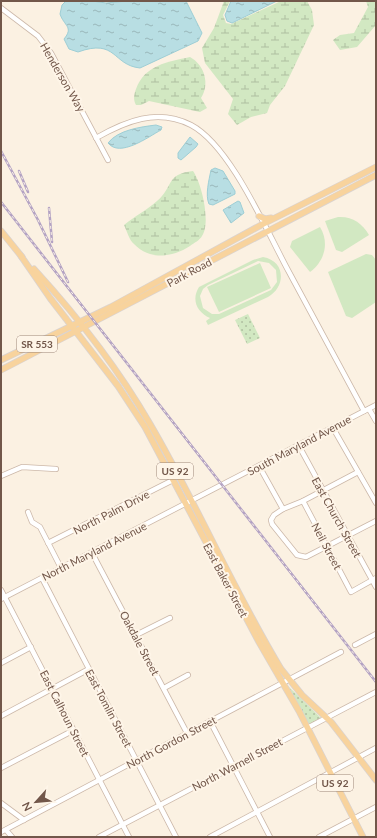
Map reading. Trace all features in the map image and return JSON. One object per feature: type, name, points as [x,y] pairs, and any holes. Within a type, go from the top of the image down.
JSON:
[{"type":"main road","name":"Park Road","points":[[1,370],[263,224],[376,167]]},
{"type":"main road","name":"Park Road","points":[[1,360],[77,327],[376,175]]},
{"type":"main road","points":[[259,216],[265,220],[308,201]]},
{"type":"main road","points":[[267,231],[274,223],[308,201]]},
{"type":"main road","points":[[219,256],[223,252],[258,233],[263,224]]},
{"type":"main road","name":"US 92","points":[[1,231],[77,327]]},
{"type":"main road","name":"East Baker Street","points":[[77,327],[117,375],[150,424],[262,641],[282,683],[363,837]]},
{"type":"main road","name":"East Baker Street","points":[[77,327],[129,402],[173,480],[189,502]]},
{"type":"main road","name":"East Baker Street","points":[[262,641],[289,680]]},
{"type":"main road","name":"US 92","points":[[289,680],[302,695],[327,718],[376,780]]},
{"type":"street","name":"Henderson Way","points":[[1,8],[38,36],[51,52],[108,160]]},
{"type":"street","points":[[96,138],[133,120],[151,116],[166,117],[191,125],[212,143],[228,163],[259,216],[364,411]]},
{"type":"street","name":"South Maryland Avenue","points":[[189,502],[376,405]]},
{"type":"street","points":[[369,409],[376,421]]},
{"type":"street","points":[[333,428],[376,503]]},
{"type":"street","name":"East Church Street","points":[[299,446],[347,535],[374,579],[376,587]]},
{"type":"street","points":[[259,466],[283,509]]},
{"type":"street","points":[[1,476],[22,467],[56,469]]},
{"type":"street","points":[[358,472],[303,501],[283,509],[274,515],[271,520],[272,524],[297,555],[306,557],[376,521]]},
{"type":"street","name":"North Palm Drive","points":[[48,544],[173,480]]},
{"type":"street","name":"Neil Street","points":[[303,501],[351,592],[374,579]]},
{"type":"street","name":"North Maryland Avenue","points":[[3,598],[189,502]]},
{"type":"street","points":[[28,512],[32,522],[40,527],[61,568]]},
{"type":"street","name":"Oakdale Street","points":[[92,553],[187,733]]},
{"type":"street","name":"East Tomlin Street","points":[[42,578],[176,837]]},
{"type":"street","name":"East Calhoun Street","points":[[1,590],[3,598],[31,648],[129,837]]},
{"type":"street","points":[[136,635],[170,618]]},
{"type":"street","points":[[355,645],[376,634]]},
{"type":"street","points":[[1,663],[31,648]]},
{"type":"street","name":"North Gordon Street","points":[[1,832],[341,652]]},
{"type":"street","points":[[1,716],[89,669]]},
{"type":"street","points":[[164,688],[188,675]]},
{"type":"street","name":"North Warnell Street","points":[[99,837],[376,692]]},
{"type":"street","points":[[210,721],[270,837]]},
{"type":"street","points":[[1,768],[74,730]]},
{"type":"street","points":[[210,837],[376,748]]},
{"type":"street","points":[[1,803],[24,820]]},
{"type":"street","points":[[318,837],[376,806]]},
{"type":"street","points":[[6,830],[12,837]]},
{"type":"green space","points":[[224,1],[230,1],[223,15],[226,23],[231,24],[281,1],[307,1],[312,10],[314,25],[285,86],[270,105],[267,113],[251,117],[237,125],[228,114],[233,99],[205,63],[202,48],[214,28]]},
{"type":"green space","points":[[366,1],[376,1],[376,25],[357,47],[340,50],[333,40],[340,35],[354,33],[368,7]]},
{"type":"green space","points":[[190,57],[199,65],[204,76],[205,87],[201,98],[207,108],[200,112],[149,101],[141,105],[136,105],[134,99],[135,91],[145,75],[151,70],[165,63]]},
{"type":"green space","points":[[193,171],[202,194],[204,204],[206,222],[205,230],[201,237],[183,250],[169,255],[154,255],[140,249],[131,240],[124,225],[157,201],[166,191],[174,178],[178,175]]},
{"type":"green space","points":[[338,217],[356,221],[369,235],[342,252],[336,250],[325,221]]},
{"type":"green space","points":[[320,227],[325,239],[324,252],[319,263],[310,272],[290,247],[292,241]]},
{"type":"green space","points":[[366,254],[372,255],[376,260],[376,302],[352,318],[346,316],[328,272]]},
{"type":"green space","points":[[263,257],[271,259],[276,264],[281,275],[278,287],[274,293],[208,325],[206,321],[210,318],[199,309],[196,301],[199,287],[253,260]],"holes":[[[258,261],[269,263],[276,270],[277,282],[271,290],[219,314],[212,314],[203,308],[200,296],[203,289],[208,285]]]},
{"type":"green space","points":[[260,263],[271,288],[219,312],[207,287]]},
{"type":"green space","points":[[248,314],[260,338],[247,344],[235,320]]},
{"type":"green space","points":[[287,685],[322,719],[309,726]]},
{"type":"water","points":[[66,1],[92,1],[106,3],[127,1],[186,1],[202,33],[198,41],[140,68],[131,66],[107,50],[100,48],[78,52],[69,49],[64,39],[67,35],[68,29],[60,14],[62,5]]},
{"type":"water","points":[[231,1],[277,1],[232,23],[227,21],[225,15]]},
{"type":"water","points":[[156,125],[162,127],[161,130],[134,145],[120,148],[113,147],[108,143],[123,132],[136,128]]},
{"type":"water","points":[[190,137],[198,144],[181,160],[178,158],[178,153]]},
{"type":"water","points":[[215,168],[223,171],[235,191],[235,194],[213,205],[209,204],[207,192],[211,170]]},
{"type":"water","points":[[238,201],[240,202],[244,213],[231,223],[223,210]]},
{"type":"railway","points":[[1,151],[38,220],[68,282]]},
{"type":"railway","points":[[19,171],[28,192]]},
{"type":"railway","points":[[1,202],[376,682]]},
{"type":"railway","points":[[49,208],[52,242]]}]
